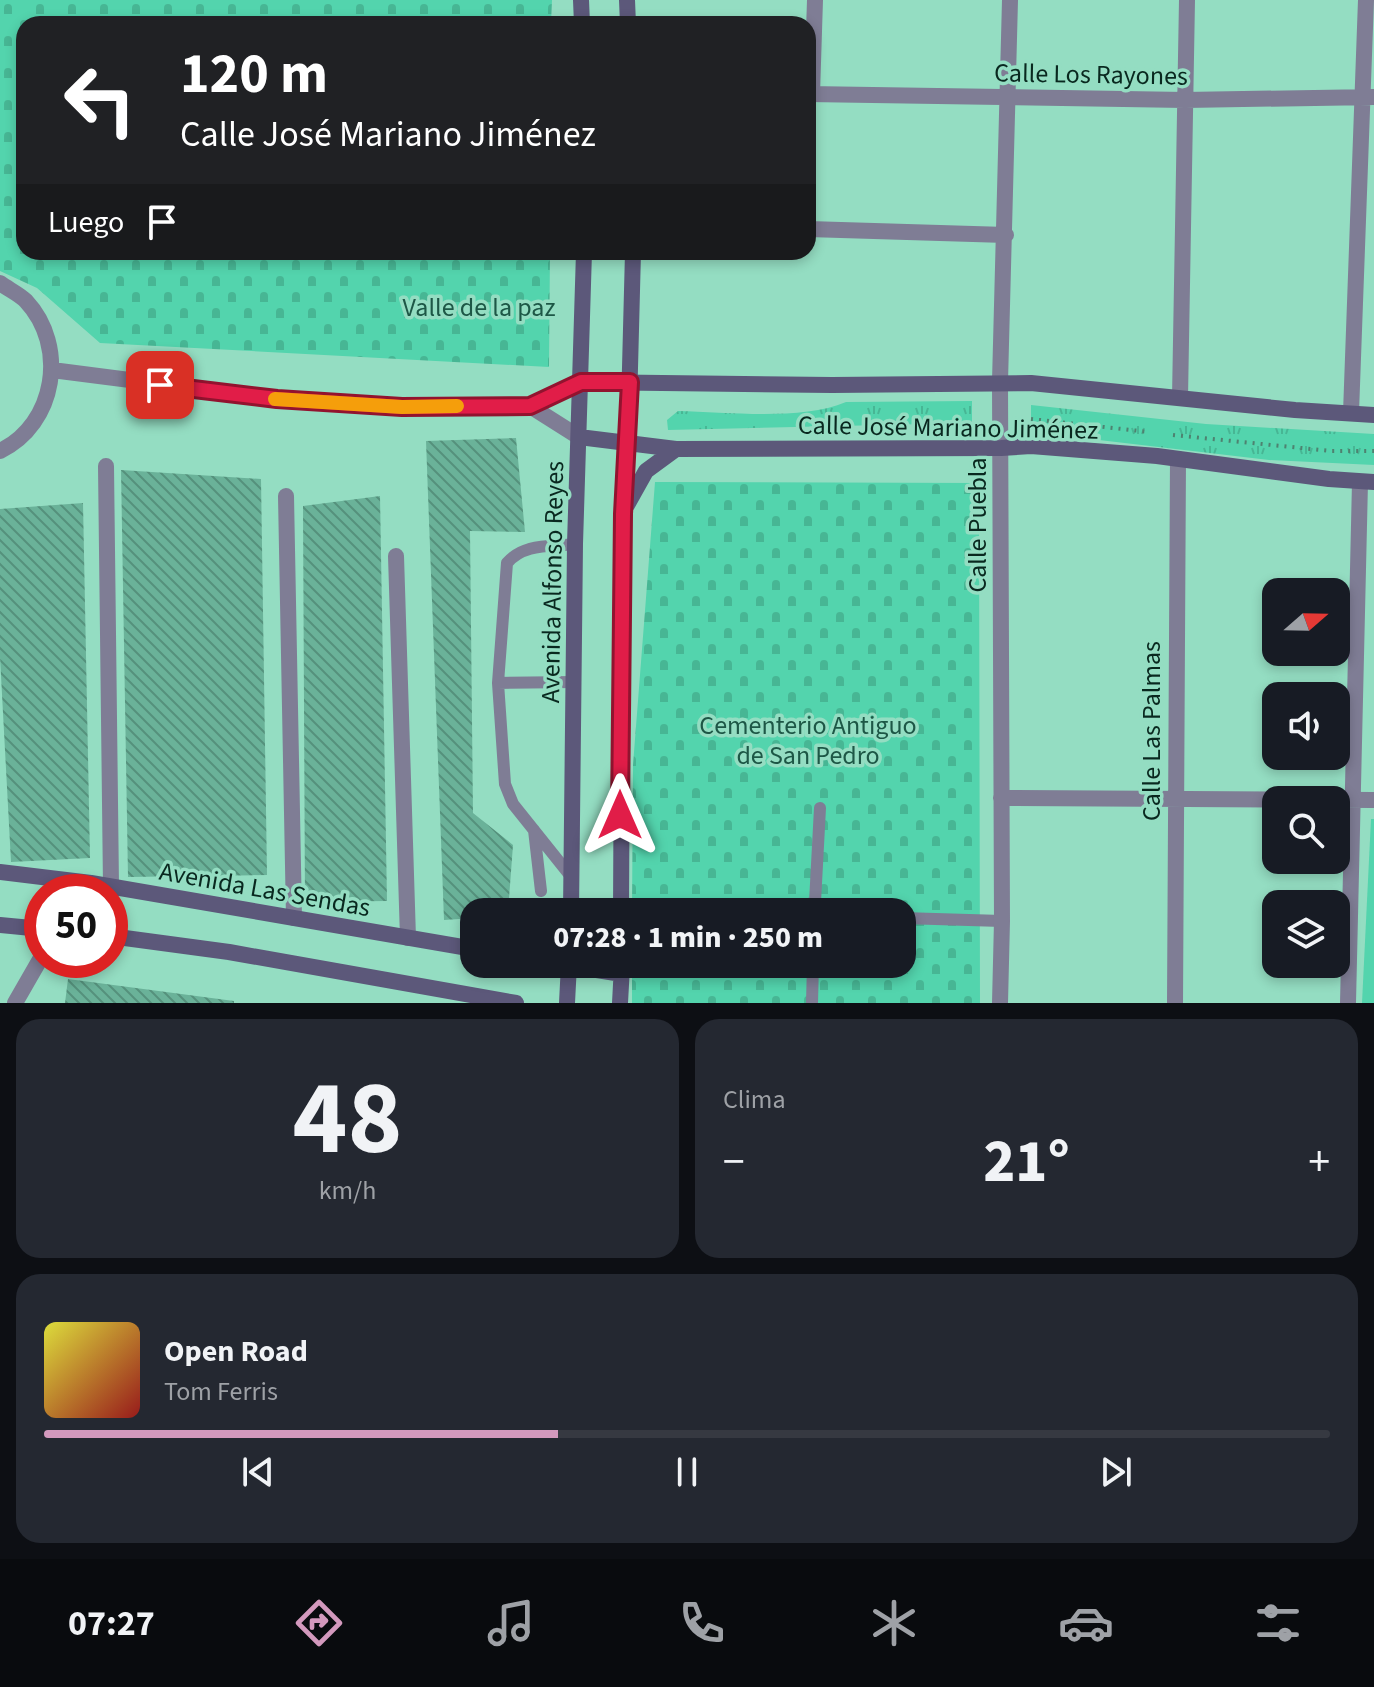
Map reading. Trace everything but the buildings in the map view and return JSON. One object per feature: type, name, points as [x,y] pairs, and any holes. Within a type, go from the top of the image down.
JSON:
[{"type":"street","name":"Calle Puebla","points":[[1000,1003],[1000,382],[1010,0]]},
{"type":"street","points":[[1180,398],[1187,0]]},
{"type":"street","points":[[1351,413],[1369,97],[1366,0]]},
{"type":"street","name":"Calle Los Rayones","points":[[816,94],[1185,100],[1369,97]]},
{"type":"street","points":[[816,229],[1006,235]]},
{"type":"street","name":"Avenida Alfonso Reyes","points":[[572,898],[575,544],[584,260]]},
{"type":"street","points":[[621,898],[623,514],[633,260]]},
{"type":"street","points":[[0,283],[26,301],[46,333],[52,370],[46,402],[29,429],[0,451]]},
{"type":"street","name":"Calle José Mariano Jiménez","points":[[52,370],[277,399],[402,407],[530,406],[581,382],[832,385],[1000,382],[1374,415]]},
{"type":"street","name":"Calle José Mariano Jiménez","points":[[530,406],[579,437],[628,445],[676,449],[1031,446],[1178,459],[1367,482]]},
{"type":"street","points":[[623,514],[646,471],[676,449]]},
{"type":"street","name":"Calle Las Palmas","points":[[1175,1003],[1178,459]]},
{"type":"street","points":[[106,466],[111,874]]},
{"type":"street","points":[[1348,1003],[1353,800],[1367,482]]},
{"type":"street","points":[[286,496],[294,918]]},
{"type":"street","points":[[396,556],[408,938]]},
{"type":"street","points":[[1001,798],[1374,800]]},
{"type":"street","name":"Avenida Las Sendas","points":[[0,872],[24,877]]},
{"type":"street","name":"Avenida Las Sendas","points":[[128,889],[460,947]]},
{"type":"street","points":[[0,925],[24,927]]},
{"type":"street","points":[[128,938],[229,952],[516,1003]]},
{"type":"street","points":[[15,1003],[29,978]]},
{"type":"street","points":[[566,978],[567,1003]]},
{"type":"street","points":[[620,1003],[621,978]]},
{"type":"lane","points":[[573,879],[513,804],[505,784],[498,683],[507,563],[516,553],[526,549],[575,544]]},
{"type":"lane","points":[[498,683],[575,682]]},
{"type":"lane","points":[[815,898],[820,808]]},
{"type":"lane","points":[[533,827],[541,891]]},
{"type":"lane","points":[[916,918],[1002,921]]},
{"type":"lane","points":[[812,1003],[813,978]]},
{"type":"path","points":[[1031,419],[1157,433]]},
{"type":"path","points":[[1169,435],[1331,451],[1374,451]]},
{"type":"green space","name":"Valle de la paz","points":[[0,0],[552,0],[551,16],[16,16],[16,260],[550,260],[549,367],[100,343],[37,288],[0,271]]},
{"type":"green space","points":[[972,401],[972,423],[668,430],[667,420],[678,411],[786,413],[808,412],[846,402]]},
{"type":"green space","points":[[1031,405],[1206,424],[1374,434],[1374,465],[1269,460],[1031,432]]},
{"type":"green space","name":"Cementerio Antiguo de San Pedro","points":[[655,482],[979,483],[980,1003],[632,1003],[632,978],[916,978],[916,898],[632,898],[633,765]]},
{"type":"green space","points":[[1371,819],[1374,819],[1374,1003],[1362,1003]]},
{"type":"slow traffic","points":[[275,399],[402,407],[457,406]]},
{"type":"route","points":[[160,385],[277,399],[402,407],[530,406],[581,382],[630,382],[623,514],[620,815]]}]
